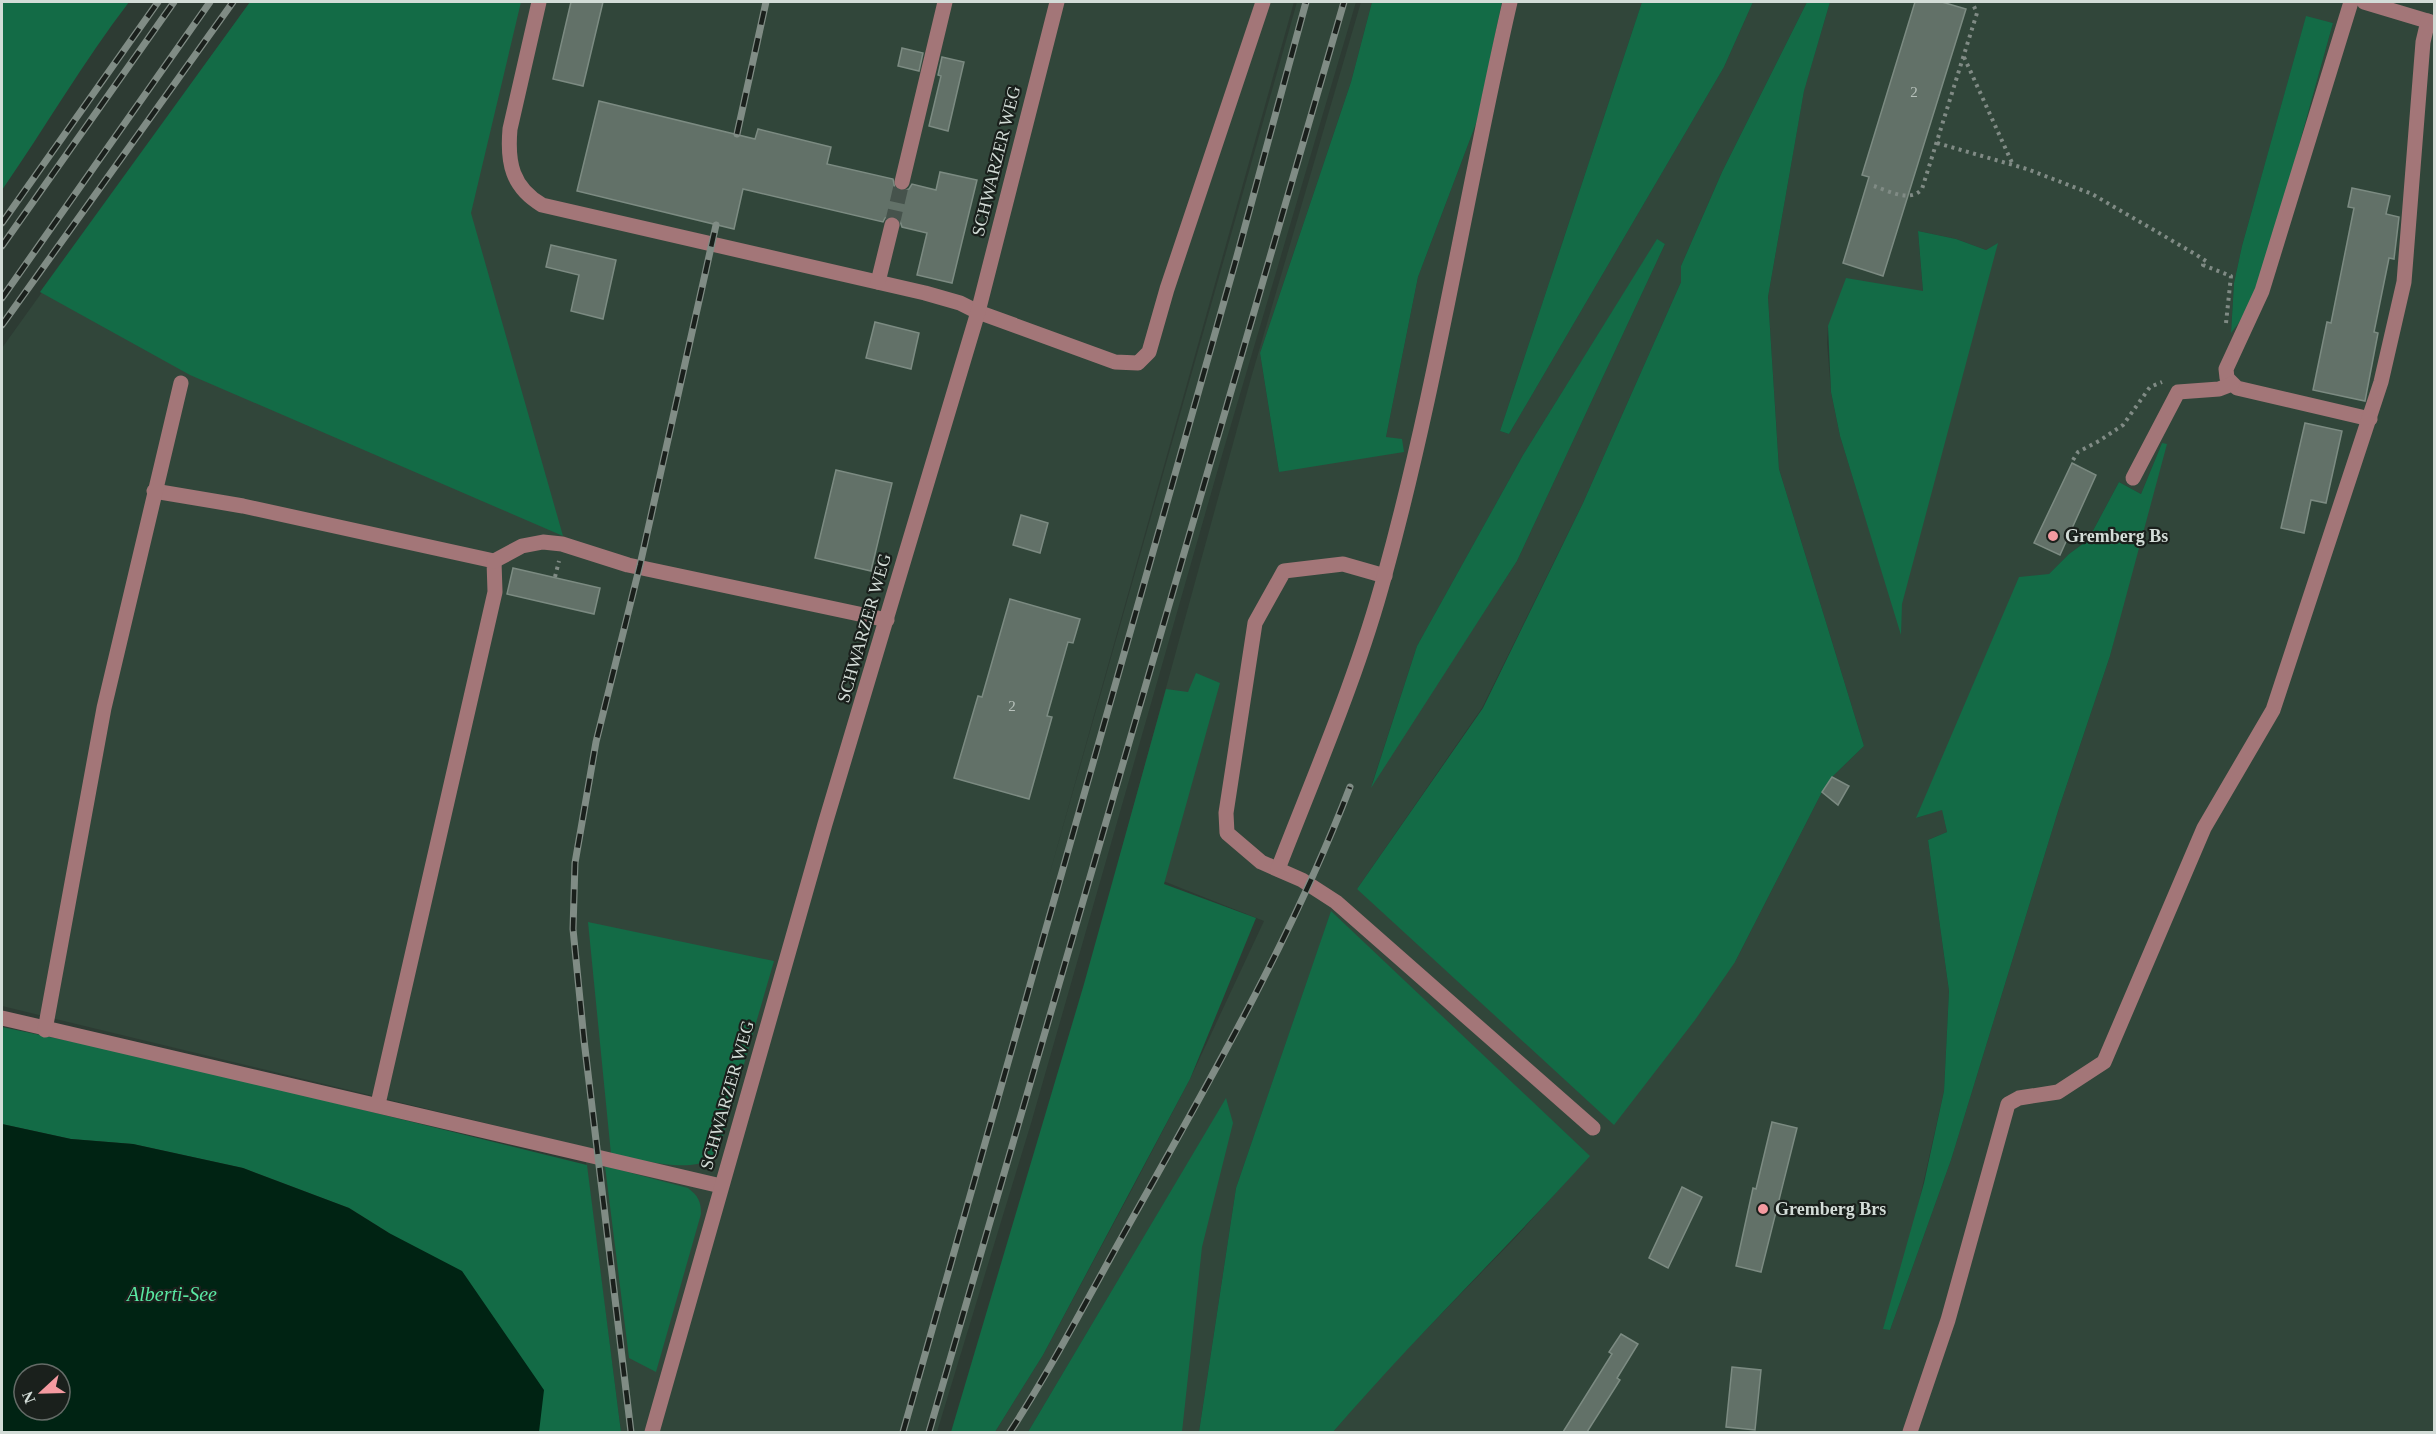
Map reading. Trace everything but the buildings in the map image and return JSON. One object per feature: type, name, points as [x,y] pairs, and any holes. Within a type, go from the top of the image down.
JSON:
[{"type":"street","points":[[539,2],[510,129],[508,148],[516,182],[528,196],[542,205],[960,303],[978,312],[1115,362],[1138,363],[1149,352],[1167,289],[1263,2]]},
{"type":"street","points":[[902,182],[945,2]]},
{"type":"street","name":"SCHWARZER WEG","points":[[652,1432],[721,1186],[978,312],[1057,2]]},
{"type":"street","points":[[1278,868],[1354,672],[1385,576],[1417,449],[1510,2]]},
{"type":"street","points":[[2351,2],[2262,291],[2226,369],[2227,378],[2237,388],[2370,419]]},
{"type":"street","points":[[1910,1432],[1948,1320],[2008,1104],[2019,1098],[2058,1092],[2104,1062],[2204,828],[2273,710],[2382,382],[2404,282],[2423,42],[2431,22],[2364,2]]},
{"type":"street","points":[[878,282],[892,225]]},
{"type":"street","points":[[45,1030],[104,708],[181,383]]},
{"type":"street","points":[[2133,478],[2178,392],[2219,389],[2232,384]]},
{"type":"street","points":[[154,491],[243,506],[494,561],[522,546],[543,542],[562,544],[628,564],[887,620]]},
{"type":"street","points":[[378,1104],[495,592],[494,561]]},
{"type":"street","points":[[1385,576],[1343,564],[1284,571],[1255,623],[1226,813],[1227,833],[1261,862],[1319,889],[1336,902],[1593,1128]]},
{"type":"street","points":[[2,1018],[45,1030],[378,1104],[721,1186]]},
{"type":"path","points":[[1874,186],[1906,196],[1918,194],[1928,175],[1977,13],[1972,2]]},
{"type":"path","points":[[1964,57],[2014,165]]},
{"type":"path","points":[[1937,143],[2014,165],[2092,194],[2206,261],[2204,265],[2208,268],[2231,276],[2226,325]]},
{"type":"path","points":[[2073,460],[2081,450],[2099,441],[2123,424],[2154,384],[2166,384],[2178,392]]},
{"type":"shaded area","points":[[250,2],[1294,2],[1047,883],[1297,2],[1356,2],[1220,462],[1032,1120],[937,1432],[621,1432],[584,1147],[2,1006],[2,348]]},
{"type":"shaded area","points":[[1361,2],[1372,2],[1351,82],[1260,353],[1279,472],[1386,437],[1418,277],[1477,121],[1502,2],[1642,2],[1500,431],[1509,434],[1724,67],[1753,2],[1807,2],[1722,172],[1681,266],[1681,282],[1583,503],[1482,708],[1357,889],[1735,962],[1822,792],[1832,777],[1864,746],[1779,469],[1768,297],[1804,90],[1830,2],[2434,2],[2434,1432],[1333,1432],[1379,1378],[1516,1237],[1589,1156],[1331,912],[1236,1188],[1199,1432],[1173,1432],[1173,1365],[1226,1099],[1028,1432],[995,1432],[1043,1355],[1130,1193],[1190,1079],[1264,921],[1118,863],[1251,378]],"holes":[[[2306,17],[2333,23],[2268,257],[2231,332],[2234,283],[2242,246]],[[1918,231],[1956,239],[1986,250],[1997,244],[1901,604],[1901,632],[1840,436],[1831,392],[1828,326],[1923,291]],[[1657,240],[1665,244],[1517,561],[1372,784],[1417,646],[1523,455]],[[2162,443],[2110,656],[2059,808],[1951,1160],[1890,1330],[1944,1091],[1949,991],[1928,840],[1947,832],[1942,809],[1917,818],[2049,574],[2069,554],[2088,540],[2119,482],[2141,494]]]},
{"type":"green space","points":[[2,2],[129,2],[2,190]]},
{"type":"green space","points":[[250,2],[521,2],[471,213],[563,536],[190,375],[40,292]]},
{"type":"green space","points":[[1372,2],[1502,2],[1477,121],[1418,277],[1386,437],[1402,439],[1404,452],[1279,472],[1260,353],[1351,82]]},
{"type":"green space","points":[[1642,2],[1753,2],[1724,67],[1509,434],[1500,431]]},
{"type":"green space","points":[[1807,2],[1830,2],[1804,91],[1768,297],[1779,469],[1864,746],[1832,777],[1822,792],[1735,962],[1695,1020],[1614,1125],[1357,889],[1483,708],[1583,503],[1681,282],[1681,266],[1722,172]]},
{"type":"green space","points":[[2306,16],[2333,23],[2268,257],[2248,306],[2231,333],[2234,283],[2242,246]]},
{"type":"green space","points":[[1918,231],[1956,239],[1986,250],[1998,243],[1902,604],[1901,635],[1840,436],[1831,392],[1828,326],[1846,278],[1923,291]]},
{"type":"green space","points":[[1657,239],[1665,244],[1517,561],[1371,788],[1417,646],[1523,455]]},
{"type":"green space","points":[[2162,443],[2167,444],[2110,656],[2059,808],[1951,1160],[1890,1330],[1883,1329],[1924,1183],[1944,1091],[1949,991],[1928,840],[1947,832],[1942,810],[1916,818],[2019,577],[2049,574],[2069,554],[2088,540],[2119,482],[2141,494]]},
{"type":"green space","points":[[1196,673],[1220,683],[1164,884],[1256,918],[1190,1079],[1043,1355],[995,1432],[951,1432],[1084,984],[1166,689],[1188,692]]},
{"type":"green space","points":[[1331,911],[1590,1156],[1333,1432],[1199,1432],[1236,1188]]},
{"type":"green space","points":[[588,922],[774,961],[722,1140],[709,1159],[700,1163],[675,1165],[611,1154]]},
{"type":"green space","points":[[2,1027],[165,1061],[587,1165],[621,1432],[539,1432],[539,1427],[389,1233],[349,1208],[243,1168],[133,1144],[71,1139],[2,1124]]},
{"type":"green space","points":[[1226,1098],[1233,1123],[1202,1247],[1182,1432],[1028,1432]]},
{"type":"green space","points":[[605,1166],[688,1188],[700,1202],[701,1214],[656,1372],[629,1358]]},
{"type":"water","name":"Alberti-See","points":[[2,1124],[71,1139],[133,1144],[243,1168],[349,1208],[389,1233],[462,1271],[544,1390],[539,1432],[2,1432]]},
{"type":"tunnel","points":[[892,225],[902,182]]},
{"type":"railway","points":[[2,223],[158,2]]},
{"type":"railway","points":[[2,246],[174,2]]},
{"type":"railway","points":[[2,298],[210,2]]},
{"type":"railway","points":[[2,325],[233,2]]},
{"type":"railway","points":[[737,134],[766,2]]},
{"type":"railway","points":[[903,1432],[1237,256],[1306,2]]},
{"type":"railway","points":[[929,1432],[1344,2]]},
{"type":"railway","points":[[631,1432],[573,929],[575,863],[596,742],[640,565],[716,225]]},
{"type":"railway","points":[[1010,1432],[1074,1323],[1251,1003],[1328,842],[1350,787]]},
{"type":"place","name":"Gremberg Bs","points":[[2053,536]]},
{"type":"place","name":"Gremberg Brs","points":[[1763,1209]]}]
